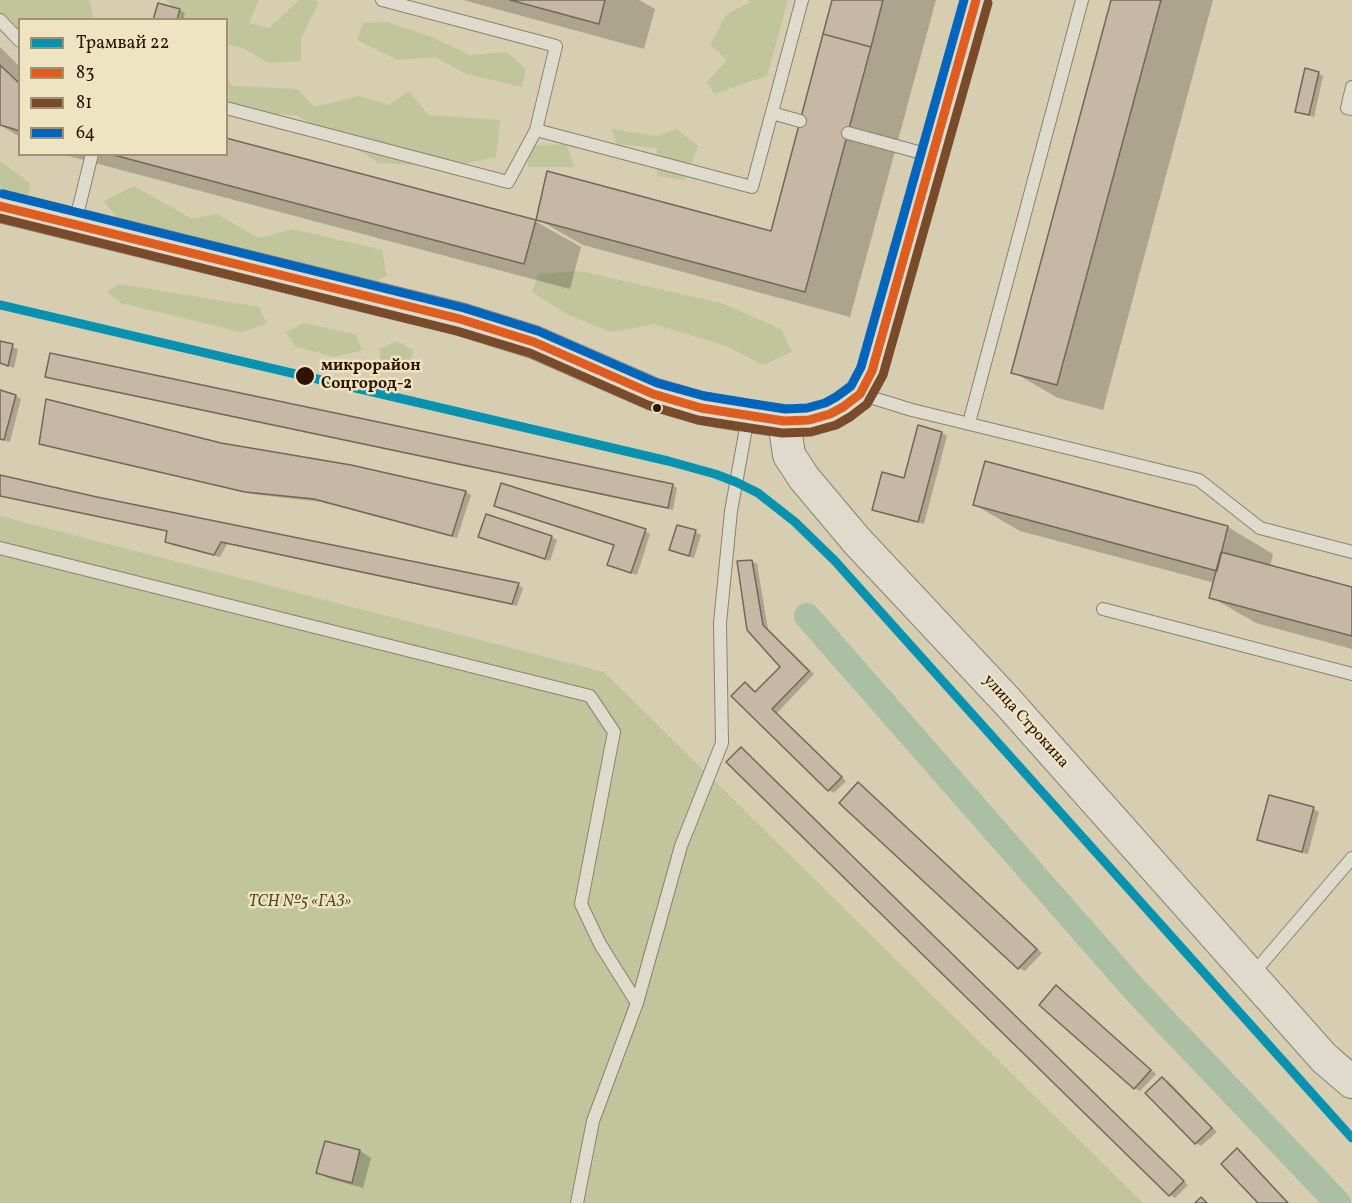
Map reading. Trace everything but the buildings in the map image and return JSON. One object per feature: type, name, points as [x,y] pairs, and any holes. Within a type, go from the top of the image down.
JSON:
[{"type":"street","points":[[0,206],[460,319],[534,342],[653,394],[701,408],[784,421],[809,420],[830,414],[860,394],[872,371],[976,0]]},
{"type":"street","name":"улица Строкина","points":[[784,421],[789,455],[812,488],[857,541],[1015,710],[1250,977],[1324,1058],[1352,1083]]},
{"type":"lane","points":[[228,109],[508,182],[536,130],[556,46],[382,0]]},
{"type":"lane","points":[[536,130],[752,187],[802,0]]},
{"type":"lane","points":[[969,423],[1082,0]]},
{"type":"lane","points":[[0,20],[18,39]]},
{"type":"lane","points":[[1352,87],[1347,108],[1352,109]]},
{"type":"lane","points":[[772,113],[800,121]]},
{"type":"lane","points":[[848,133],[933,156]]},
{"type":"lane","points":[[75,223],[92,156]]},
{"type":"lane","points":[[860,394],[912,410],[1199,480],[1260,528],[1352,552]]},
{"type":"lane","points":[[577,1203],[593,1121],[637,1003],[681,846],[722,742],[720,623],[731,511],[748,416]]},
{"type":"lane","points":[[0,548],[590,696],[614,732],[581,904],[600,944],[637,1003]]},
{"type":"lane","points":[[1102,609],[1352,674]]},
{"type":"lane","points":[[1250,977],[1352,858]]},
{"type":"green space","points":[[0,0],[89,0],[94,18],[18,18],[18,42],[0,18]]},
{"type":"green space","points":[[166,0],[259,0],[249,23],[269,28],[299,0],[319,2],[301,38],[301,61],[268,63],[245,49],[228,44],[228,18],[179,18],[181,14]]},
{"type":"green space","points":[[749,0],[788,0],[767,76],[714,94],[707,82],[727,60],[710,45],[727,14],[749,3]]},
{"type":"green space","points":[[387,22],[429,36],[470,55],[507,52],[526,69],[522,87],[466,74],[435,57],[398,60],[357,40],[363,23]]},
{"type":"green space","points":[[228,80],[233,86],[298,89],[314,107],[359,96],[389,105],[409,91],[428,115],[500,120],[496,157],[449,167],[379,163],[295,115],[228,111]]},
{"type":"green space","points":[[612,129],[657,136],[677,129],[698,146],[685,180],[657,176],[657,148],[616,144]]},
{"type":"green space","points":[[566,144],[574,167],[528,167],[527,146]]},
{"type":"green space","points":[[0,161],[30,183],[28,198],[0,193]]},
{"type":"green space","points":[[134,186],[192,219],[217,214],[258,238],[293,229],[382,250],[387,276],[362,287],[127,231],[104,201]]},
{"type":"green space","points":[[580,271],[721,303],[781,329],[792,352],[763,365],[726,346],[654,324],[611,332],[569,315],[532,292],[538,274]]},
{"type":"green space","points":[[119,284],[259,307],[267,324],[241,332],[121,303],[107,292]]},
{"type":"green space","points":[[304,323],[356,335],[362,350],[334,357],[295,346],[286,332]]},
{"type":"green space","points":[[397,341],[413,350],[411,365],[397,370],[381,364],[379,349]]},
{"type":"green space","name":"ТСН №5 «ГАЗ»","points":[[0,516],[604,672],[1143,1203],[0,1203]]},
{"type":"waterway","points":[[807,616],[1135,990],[1338,1203]]},
{"type":"tram line","name":"22","points":[[0,305],[668,461],[715,474],[758,493],[795,522],[835,561],[1352,1138]]},
{"type":"transit line","name":"64","points":[[3,194],[464,308],[538,331],[657,383],[704,396],[785,409],[807,408],[825,403],[851,386],[861,367],[964,0]]},
{"type":"transit line","name":"83","points":[[0,206],[460,319],[534,342],[653,394],[701,408],[784,421],[809,420],[830,414],[860,394],[872,371],[976,0]]},
{"type":"transit line","name":"81","points":[[0,218],[457,331],[530,353],[648,405],[698,420],[782,433],[811,432],[836,425],[867,404],[883,375],[988,3]]},
{"type":"place","name":"микрорайон Соцгород-2","points":[[305,376]]}]
